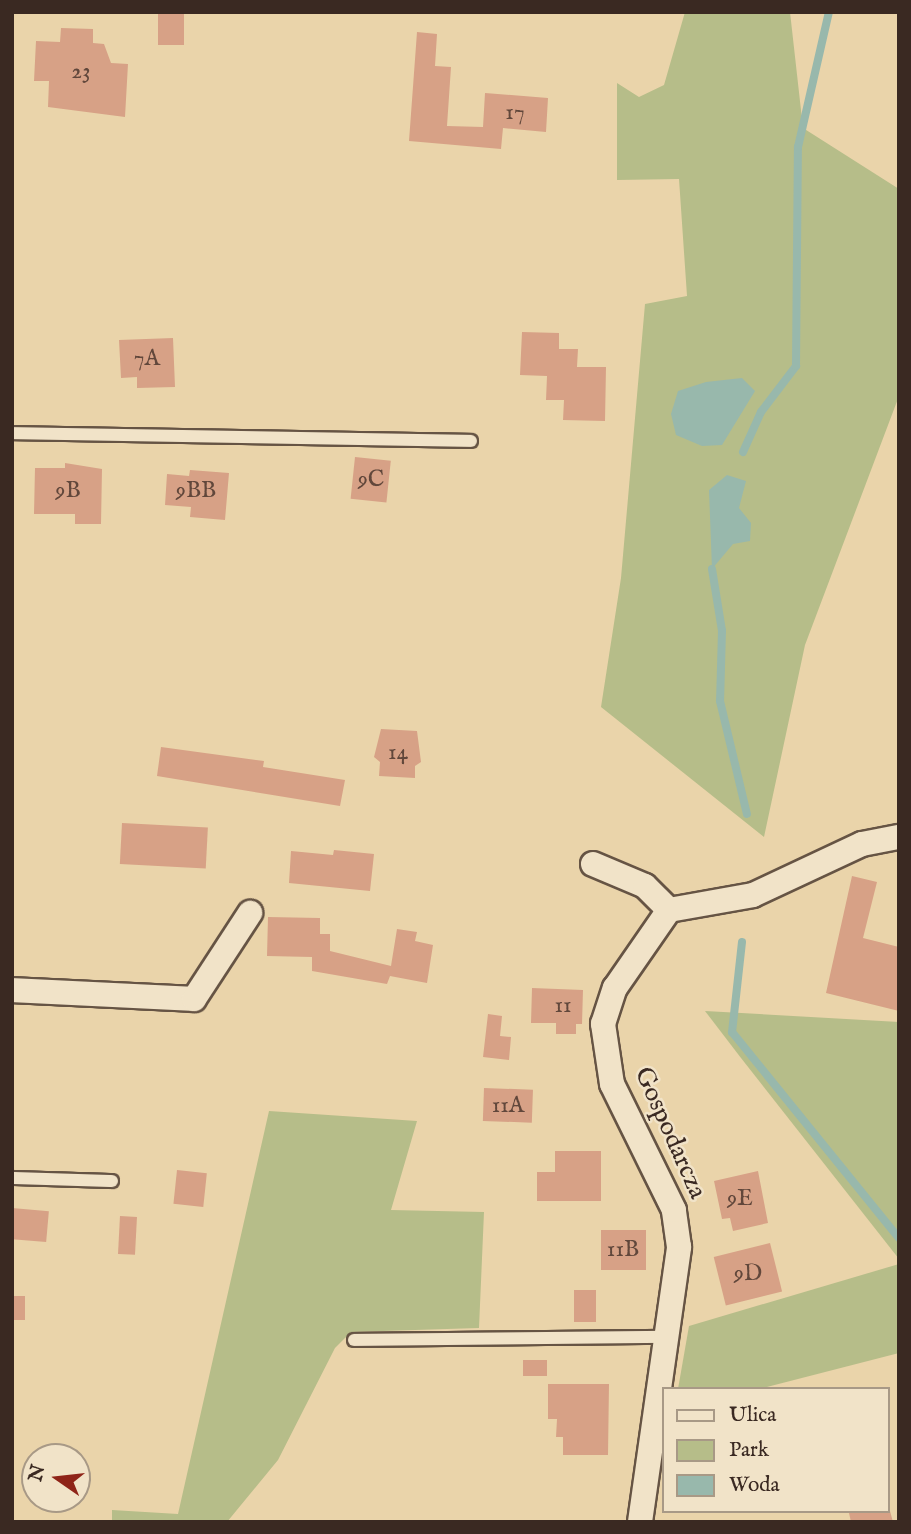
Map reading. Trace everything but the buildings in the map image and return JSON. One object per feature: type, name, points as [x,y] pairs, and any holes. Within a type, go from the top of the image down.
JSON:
[{"type":"street","points":[[593,864],[645,886],[669,910],[753,895],[862,844],[899,837]]},
{"type":"street","name":"Gospodarcza","points":[[640,1522],[664,1337],[679,1247],[674,1210],[612,1084],[603,1024],[615,988],[669,910]]},
{"type":"street","points":[[12,990],[194,999],[250,913]]},
{"type":"lane","points":[[12,433],[471,441]]},
{"type":"lane","points":[[12,1178],[112,1181]]},
{"type":"lane","points":[[354,1340],[664,1337]]},
{"type":"green space","points":[[685,12],[790,12],[803,128],[899,189],[899,396],[805,645],[764,837],[601,707],[621,578],[645,304],[687,296],[679,179],[617,180],[617,83],[639,97],[664,85]]},
{"type":"green space","points":[[705,1011],[899,1022],[899,1259],[741,1058]]},
{"type":"green space","points":[[269,1111],[417,1121],[391,1210],[484,1212],[479,1328],[351,1332],[335,1348],[278,1460],[227,1522],[112,1522],[112,1510],[178,1514]]},
{"type":"green space","points":[[899,1264],[899,1353],[767,1387],[678,1387],[689,1326]]},
{"type":"water","points":[[742,378],[755,391],[722,445],[702,446],[676,435],[671,414],[678,391],[706,382]]},
{"type":"water","points":[[727,475],[746,481],[739,508],[751,523],[750,541],[733,544],[712,569],[709,490]]},
{"type":"waterway","points":[[743,452],[761,412],[796,366],[798,147],[829,12]]},
{"type":"waterway","points":[[712,569],[722,631],[720,701],[747,814]]},
{"type":"waterway","points":[[742,942],[732,1032],[899,1238]]}]
